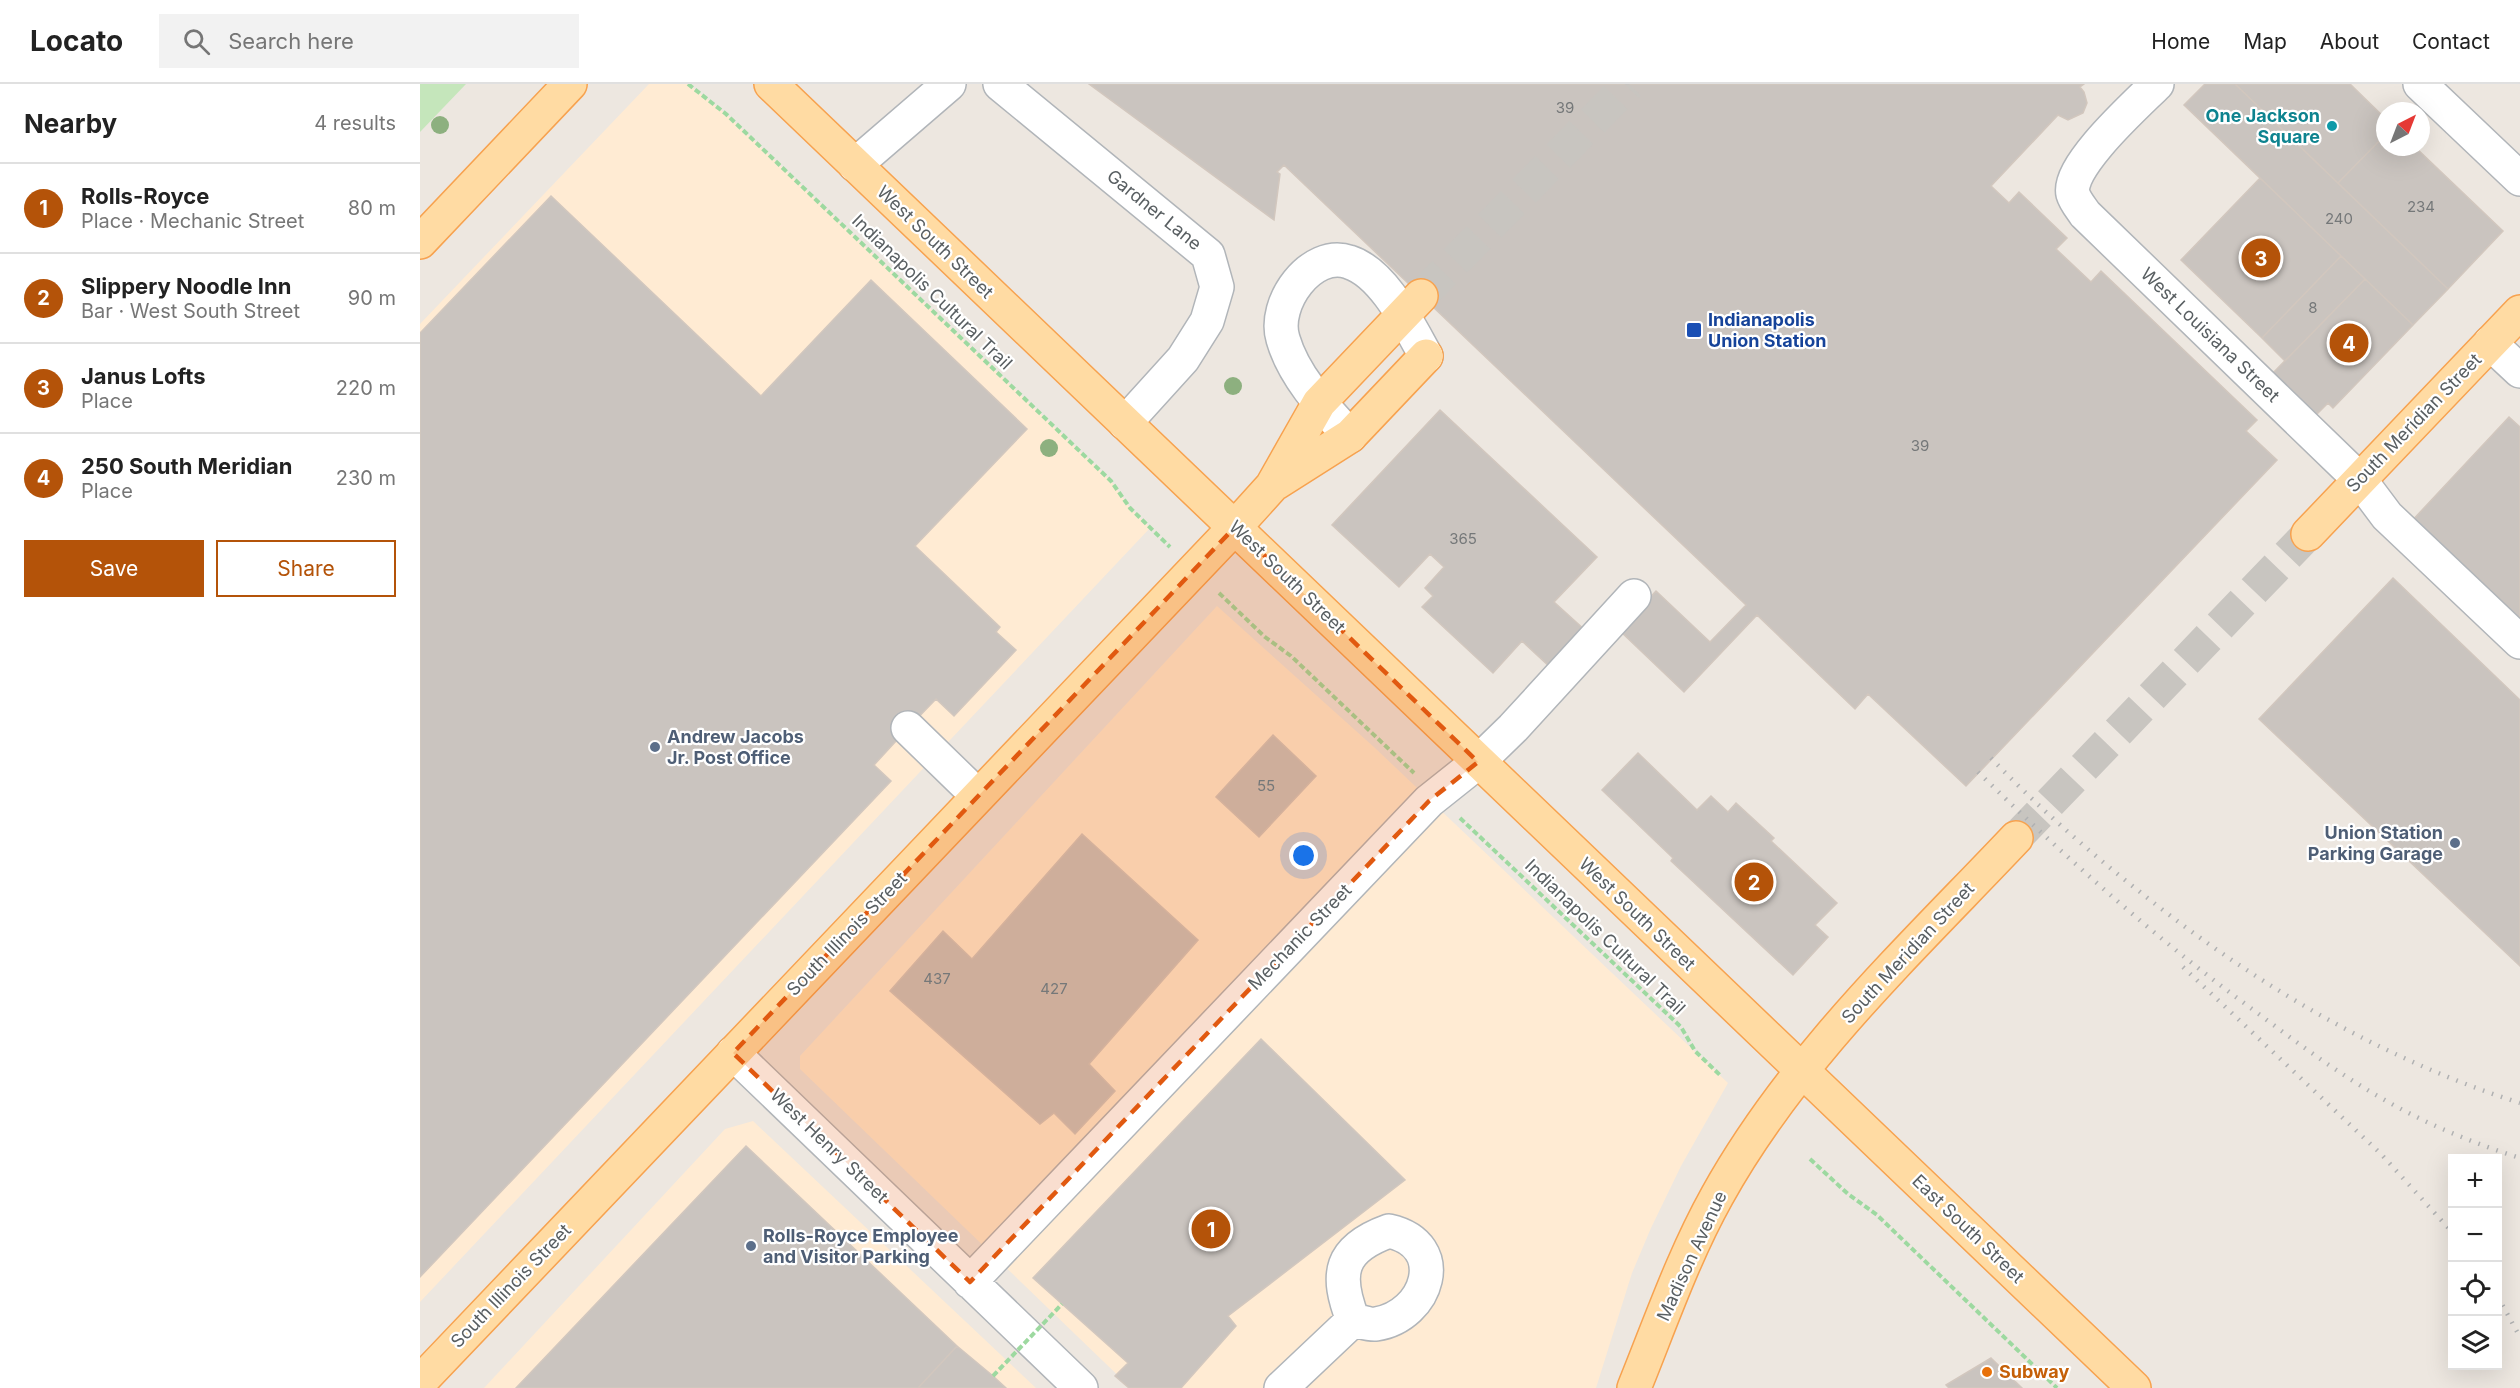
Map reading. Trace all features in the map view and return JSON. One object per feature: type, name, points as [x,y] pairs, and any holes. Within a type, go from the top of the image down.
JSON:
[{"type":"main road","points":[[420,242],[570,84]]},
{"type":"main road","name":"West South Street","points":[[771,84],[1802,1071]]},
{"type":"main road","name":"South Illinois Street","points":[[420,1382],[1235,527],[1272,486],[1319,403],[1412,306]]},
{"type":"main road","name":"South Meridian Street","points":[[2308,534],[2520,312]]},
{"type":"main road","name":"South Illinois Street","points":[[1272,486],[1350,436],[1426,356]]},
{"type":"main road","name":"South Meridian Street","points":[[1802,1071],[1850,1013],[2016,838]]},
{"type":"main road","name":"East South Street","points":[[1802,1071],[2134,1388]]},
{"type":"main road","name":"Madison Avenue","points":[[1634,1388],[1701,1226],[1750,1143],[1802,1071]]},
{"type":"street","points":[[855,165],[949,84]]},
{"type":"street","name":"Gardner Lane","points":[[1000,84],[1208,255],[1217,287],[1207,321],[1183,359],[1125,423]]},
{"type":"street","name":"West Louisiana Street","points":[[2157,84],[2096,146],[2081,166],[2073,183],[2073,194],[2085,214],[2360,480],[2387,516],[2520,642]]},
{"type":"street","points":[[2420,84],[2520,179]]},
{"type":"street","points":[[1350,436],[1319,403],[1292,362],[1282,337],[1281,313],[1289,294],[1305,274],[1331,260],[1350,262],[1412,306],[1426,356]]},
{"type":"street","points":[[2490,343],[2520,371]]},
{"type":"street","name":"Mechanic Street","points":[[970,1282],[1429,801],[1478,762],[1513,728],[1634,596]]},
{"type":"street","points":[[908,728],[978,796]]},
{"type":"street","name":"West Henry Street","points":[[733,1053],[1081,1388]]},
{"type":"street","points":[[1281,1388],[1353,1320]]},
{"type":"path","name":"Indianapolis Cultural Trail","points":[[688,84],[726,114],[1111,481],[1130,508],[1150,528]]},
{"type":"path","points":[[1232,605],[1265,637],[1291,656],[1401,760]]},
{"type":"path","name":"Indianapolis Cultural Trail","points":[[1465,822],[1681,1028],[1695,1051],[1721,1076]]},
{"type":"path","points":[[1810,1159],[1848,1194],[1877,1215],[2057,1388]]},
{"type":"path","points":[[993,1376],[1062,1304]]},
{"type":"highlighted area","points":[[1235,527],[1478,762],[1429,801],[970,1282],[733,1053]]},
{"type":"shaded area","name":"Andrew Jacobs Jr. Post Office","points":[[649,84],[688,84],[726,114],[1111,481],[1130,508],[1150,528],[420,1302],[420,324]]},
{"type":"shaded area","points":[[1217,606],[1375,748],[1728,1083],[1681,1166],[1651,1228],[1632,1273],[1596,1388],[1131,1388],[800,1069],[800,1056]]},
{"type":"shaded area","name":"Rolls-Royce Employee and Visitor Parking","points":[[753,1121],[1036,1388],[484,1388],[725,1129]]},
{"type":"green space","points":[[420,84],[466,84],[420,132]]},
{"type":"building","name":"Indianapolis Union Station","points":[[1089,84],[2084,84],[2080,87],[2087,103],[2083,113],[2068,120],[2058,115],[1991,186],[2009,203],[2019,192],[2067,238],[2056,249],[2091,282],[2101,271],[2257,420],[2246,431],[2277,460],[1966,786],[1868,694],[1855,709],[1757,615],[1684,692],[1619,630],[1656,591],[1710,642],[1746,605],[1284,165],[1277,172],[1280,174],[1274,220]]},
{"type":"building","points":[[2205,84],[2235,84],[2448,289],[2413,325],[2184,105]]},
{"type":"building","name":"One Jackson Square","points":[[2235,84],[2350,84],[2376,109],[2376,144],[2338,183]]},
{"type":"building","points":[[2376,144],[2376,156],[2424,156],[2503,231],[2448,289],[2338,183]]},
{"type":"building","points":[[2260,178],[2341,256],[2262,338],[2181,260]]},
{"type":"building","name":"Andrew Jacobs Jr. Post Office","points":[[551,196],[761,396],[871,280],[1027,429],[915,546],[1000,627],[996,632],[1016,650],[954,716],[936,699],[908,728],[874,765],[891,781],[420,1277],[420,333]]},
{"type":"building","points":[[2341,256],[2365,279],[2285,361],[2262,338]]},
{"type":"building","points":[[2365,279],[2413,325],[2333,408],[2328,403],[2315,416],[2272,374]]},
{"type":"building","points":[[1440,410],[1597,557],[1554,602],[1586,631],[1552,669],[1522,641],[1493,673],[1422,607],[1433,596],[1425,588],[1444,567],[1430,554],[1399,587],[1332,525]]},
{"type":"building","points":[[2509,417],[2520,427],[2520,628],[2409,524]]},
{"type":"building","name":"Union Station Parking Garage","points":[[2393,578],[2520,700],[2520,966],[2259,719]]},
{"type":"building","points":[[1273,735],[1316,776],[1259,837],[1216,797]]},
{"type":"building","points":[[1638,753],[1697,810],[1711,796],[1728,812],[1736,803],[1774,838],[1771,841],[1837,903],[1815,925],[1828,937],[1793,975],[1671,861],[1673,858],[1602,790]]},
{"type":"building","points":[[1082,834],[1198,940],[1089,1064],[1115,1091],[1075,1134],[1054,1113],[1040,1124],[890,991],[943,931],[972,959]]},
{"type":"building","points":[[1261,1039],[1405,1180],[1228,1316],[1236,1326],[1181,1388],[1129,1388],[1115,1376],[1128,1363],[1033,1278]]},
{"type":"building","name":"Rolls-Royce Employee and Visitor Parking","points":[[746,1146],[957,1346],[918,1388],[516,1388]]},
{"type":"building","points":[[957,1346],[993,1376],[1006,1388],[918,1388]]},
{"type":"building","name":"Subway","points":[[1991,1358],[2022,1388],[1949,1388],[1946,1385]]},
{"type":"tunnel","points":[[1421,296],[1629,84]]},
{"type":"tunnel","points":[[2016,838],[2308,534]]},
{"type":"railway","points":[[1991,758],[2082,844],[2184,926],[2228,957],[2320,1015],[2368,1041],[2468,1085],[2520,1103]]},
{"type":"railway","points":[[1978,772],[2044,835],[2145,925],[2216,982],[2316,1056],[2366,1089],[2416,1117],[2520,1158]]},
{"type":"railway","points":[[2183,967],[2381,1154],[2448,1228]]},
{"type":"railway","points":[[2502,1304],[2520,1337]]},
{"type":"place","name":"One Jackson Square","points":[[2332,126]]},
{"type":"place","name":"Janus Lofts","points":[[2261,258]]},
{"type":"place","name":"Indianapolis Union Station","points":[[1694,330]]},
{"type":"place","name":"250 South Meridian","points":[[2349,343]]},
{"type":"place","name":"Andrew Jacobs Jr. Post Office","points":[[655,747]]},
{"type":"place","name":"Union Station Parking Garage","points":[[2455,843]]},
{"type":"place","name":"Slippery Noodle Inn","points":[[1754,882]]},
{"type":"place","name":"Rolls-Royce","points":[[1211,1229]]},
{"type":"place","name":"Rolls-Royce Employee and Visitor Parking","points":[[751,1246]]},
{"type":"place","name":"Subway","points":[[1987,1372]]}]
